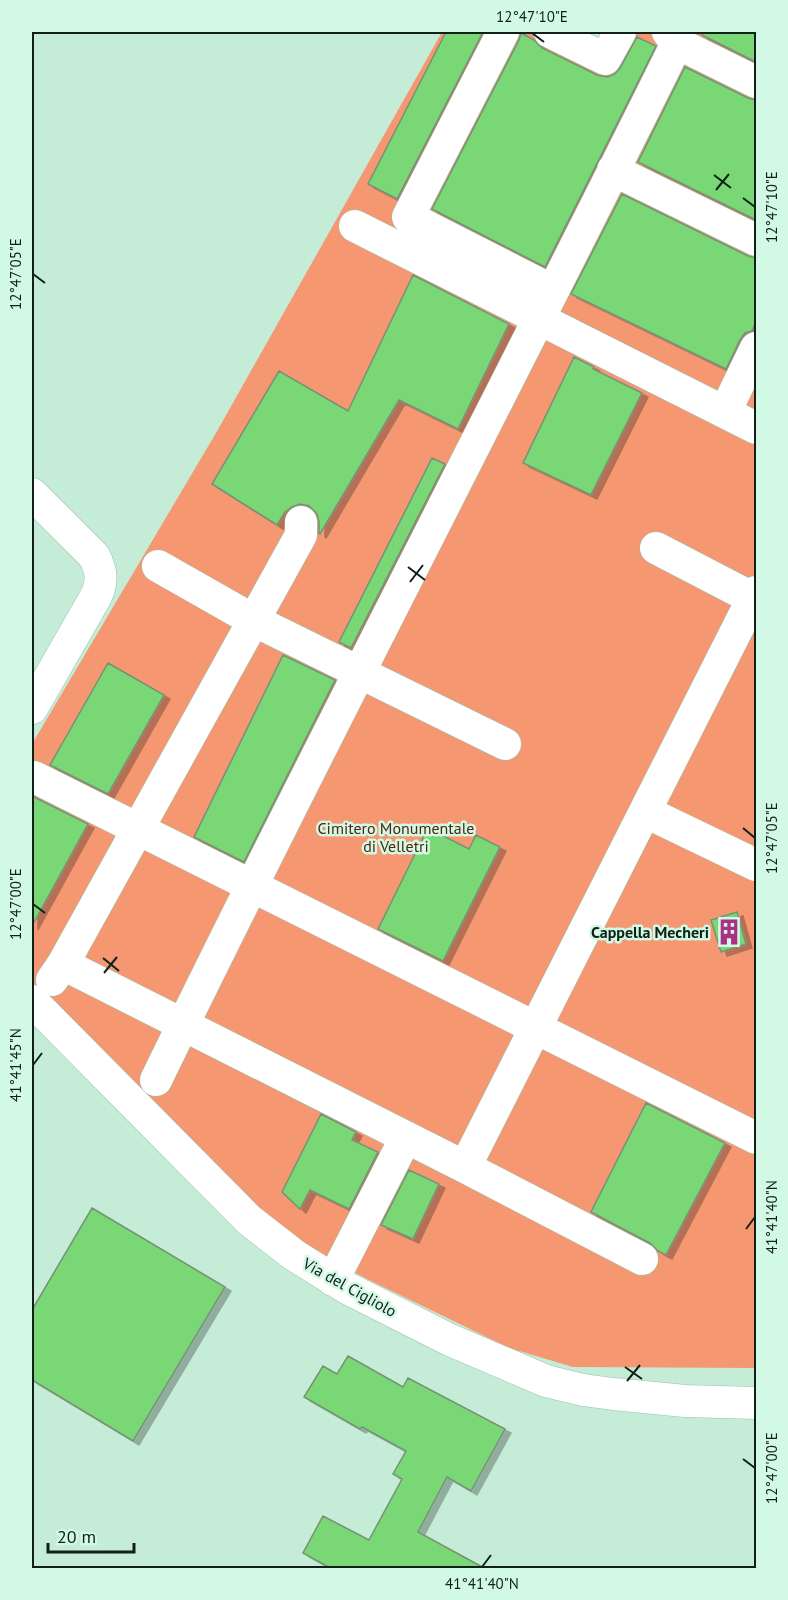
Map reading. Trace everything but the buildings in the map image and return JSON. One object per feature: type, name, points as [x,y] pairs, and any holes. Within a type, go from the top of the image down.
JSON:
[{"type":"street","points":[[503,32],[408,217],[553,291]]},
{"type":"street","points":[[550,32],[605,59],[620,32]]},
{"type":"street","points":[[156,1080],[613,170],[673,37],[756,82]]},
{"type":"street","points":[[613,170],[756,240]]},
{"type":"street","points":[[355,226],[756,428]]},
{"type":"street","points":[[725,412],[756,348]]},
{"type":"street","points":[[32,494],[94,556],[102,575],[99,592],[32,708]]},
{"type":"street","points":[[301,522],[301,535],[138,829],[49,982],[183,1025],[642,1259]]},
{"type":"street","points":[[465,1167],[755,597],[656,548]]},
{"type":"street","points":[[158,566],[253,620],[505,744]]},
{"type":"street","points":[[34,777],[756,1138]]},
{"type":"street","points":[[646,812],[756,865]]},
{"type":"street","name":"Via del Cigliolo","points":[[49,982],[249,1220],[288,1251],[333,1280],[450,1340],[546,1381],[613,1394],[699,1402],[756,1403]]},
{"type":"street","points":[[333,1280],[406,1137]]},
{"type":"green space","name":"Cimitero Monumentale di Velletri","points":[[442,32],[582,32],[601,41],[607,32],[756,32],[756,1368],[573,1367],[509,1348],[367,1279],[299,1243],[266,1216],[32,986],[32,744],[216,433]]},
{"type":"place","name":"Cappella Mecheri","points":[[729,932]]}]
